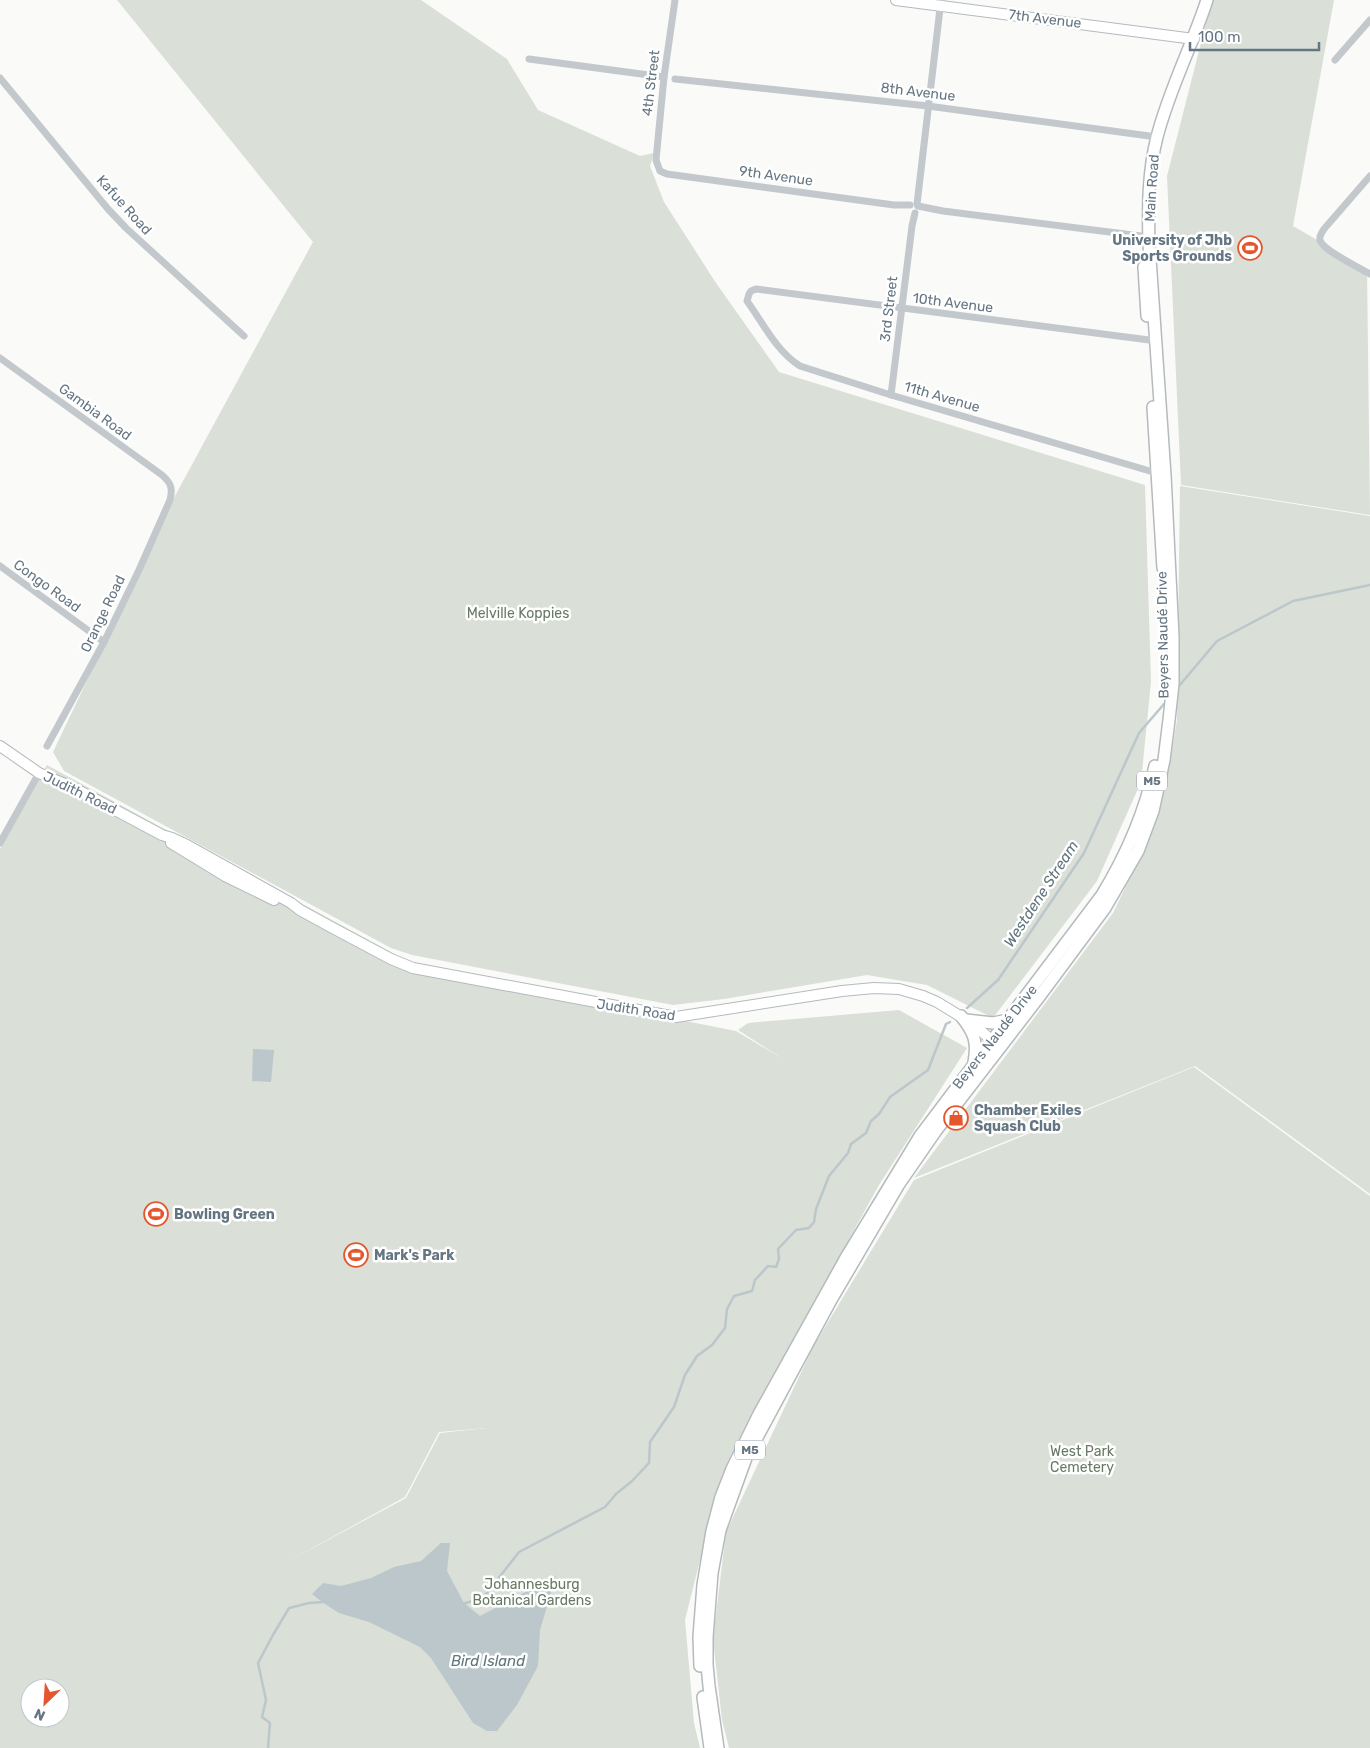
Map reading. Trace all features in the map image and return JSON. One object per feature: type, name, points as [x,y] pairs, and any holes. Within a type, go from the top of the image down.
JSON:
[{"type":"main road","name":"Main Road","points":[[1191,38],[1199,0]]},
{"type":"main road","name":"Main Road","points":[[1161,474],[1146,236],[1153,136],[1207,0]]},
{"type":"main road","name":"Beyers Naudé Drive","points":[[710,1748],[701,1681],[700,1621],[709,1545],[715,1517],[728,1481],[759,1414],[847,1256],[920,1136],[974,1064],[996,1044],[1008,1020],[1102,895],[1131,841],[1149,792],[1163,719],[1166,664],[1161,474]]},
{"type":"main road","name":"Beyers Naudé Drive","points":[[718,1748],[707,1665],[712,1573],[720,1530],[750,1451],[797,1362],[891,1196],[996,1044],[1105,908],[1138,851],[1153,810],[1167,740],[1173,678],[1173,622],[1161,474]]},
{"type":"main road","points":[[963,1018],[993,1023],[1008,1020]]},
{"type":"main road","points":[[963,1018],[976,1042],[977,1050],[974,1064]]},
{"type":"street","name":"4th Street","points":[[658,168],[656,160],[664,77],[675,0]]},
{"type":"street","name":"7th Avenue","points":[[896,0],[941,3],[1191,38]]},
{"type":"street","name":"3rd Street","points":[[891,395],[941,3]]},
{"type":"street","points":[[1334,60],[1370,20]]},
{"type":"street","points":[[529,59],[664,77]]},
{"type":"street","name":"Kafue Road","points":[[0,78],[108,209],[126,228],[244,336]]},
{"type":"street","name":"8th Avenue","points":[[675,79],[928,106],[1153,136]]},
{"type":"street","name":"9th Avenue","points":[[658,168],[662,173],[667,174],[914,208],[1146,236]]},
{"type":"street","points":[[1370,176],[1324,229],[1320,237],[1322,244],[1370,274]]},
{"type":"street","name":"10th Avenue","points":[[749,294],[756,290],[1153,341]]},
{"type":"street","name":"11th Avenue","points":[[749,294],[747,301],[791,360],[800,366],[891,395],[1161,474]]},
{"type":"street","name":"Gambia Road","points":[[0,358],[162,475],[169,481],[172,488]]},
{"type":"street","name":"Orange Road","points":[[47,746],[104,642],[139,570],[170,500],[172,488]]},
{"type":"street","name":"Congo Road","points":[[0,566],[104,642]]},
{"type":"street","name":"Judith Road","points":[[0,746],[39,773],[72,786],[162,835],[182,850],[238,883],[289,907],[300,910],[391,960],[413,968],[670,1017],[690,1016],[842,991],[874,988],[900,989],[923,996],[963,1018],[996,1044]]},
{"type":"street","points":[[0,843],[39,773]]},
{"type":"green space","name":"Melville Koppies","points":[[117,0],[421,0],[507,59],[538,110],[640,156],[654,153],[650,166],[664,202],[716,283],[779,372],[1145,485],[1151,682],[1141,782],[1097,881],[993,1018],[927,985],[867,975],[724,999],[673,1005],[412,955],[391,948],[64,771],[53,752],[176,494],[313,242]]},
{"type":"green space","name":"University of Jhb Sports Grounds","points":[[1212,0],[1334,0],[1293,226],[1367,269],[1370,515],[1181,485],[1167,176]]},
{"type":"green space","points":[[1180,486],[1370,516],[1370,1194],[1195,1066],[914,1178],[1113,913],[1154,828],[1166,784],[1177,720]]},
{"type":"green space","name":"Mark's Park","points":[[47,765],[422,969],[736,1031],[783,1059],[738,1030],[748,1023],[899,1010],[967,1048],[879,1185],[745,1427],[723,1479],[707,1532],[685,1620],[694,1723],[700,1748],[0,1748],[0,849]],"holes":[[[487,1428],[440,1433],[406,1498],[285,1563],[405,1497],[439,1432]]]},
{"type":"green space","name":"West Park Cemetery","points":[[1194,1067],[1370,1196],[1370,1748],[729,1748],[722,1720],[713,1639],[726,1532],[813,1347],[914,1180]]},
{"type":"water","points":[[253,1049],[274,1050],[271,1082],[252,1081]]},
{"type":"water","name":"Bird Island","points":[[441,1543],[450,1543],[447,1571],[464,1603],[480,1616],[556,1576],[540,1630],[538,1666],[517,1705],[497,1731],[487,1731],[473,1723],[431,1658],[420,1647],[369,1622],[339,1613],[312,1594],[323,1583],[341,1586],[371,1578],[394,1567],[421,1561]]},
{"type":"waterway","name":"Westdene Stream","points":[[1179,686],[1217,641],[1293,601],[1370,585]]},
{"type":"waterway","name":"Westdene Stream","points":[[967,1008],[998,980],[1084,853],[1139,733],[1164,704]]},
{"type":"waterway","name":"Westdene Stream","points":[[462,1604],[483,1598],[519,1552],[605,1507],[649,1463],[650,1442],[674,1407],[685,1375],[697,1356],[712,1345],[725,1328],[727,1309],[734,1296],[752,1291],[755,1280],[768,1266],[776,1267],[779,1259],[778,1249],[796,1230],[809,1228],[814,1222],[816,1209],[829,1176],[848,1153],[851,1144],[866,1133],[871,1121],[879,1114],[890,1097],[928,1070],[946,1024],[950,1022]]},
{"type":"waterway","name":"Westdene Stream","points":[[268,1748],[270,1723],[262,1717],[266,1700],[258,1663],[289,1608],[323,1602]]},
{"type":"place","name":"University of Jhb Sports Grounds","points":[[1250,248]]},
{"type":"place","name":"Chamber Exiles Squash Club","points":[[956,1118]]},
{"type":"place","name":"Bowling Green","points":[[156,1214]]},
{"type":"place","name":"Mark's Park","points":[[356,1255]]},
{"type":"park label","name":"Johannesburg Botanical Gardens","points":[[532,1592]]}]
